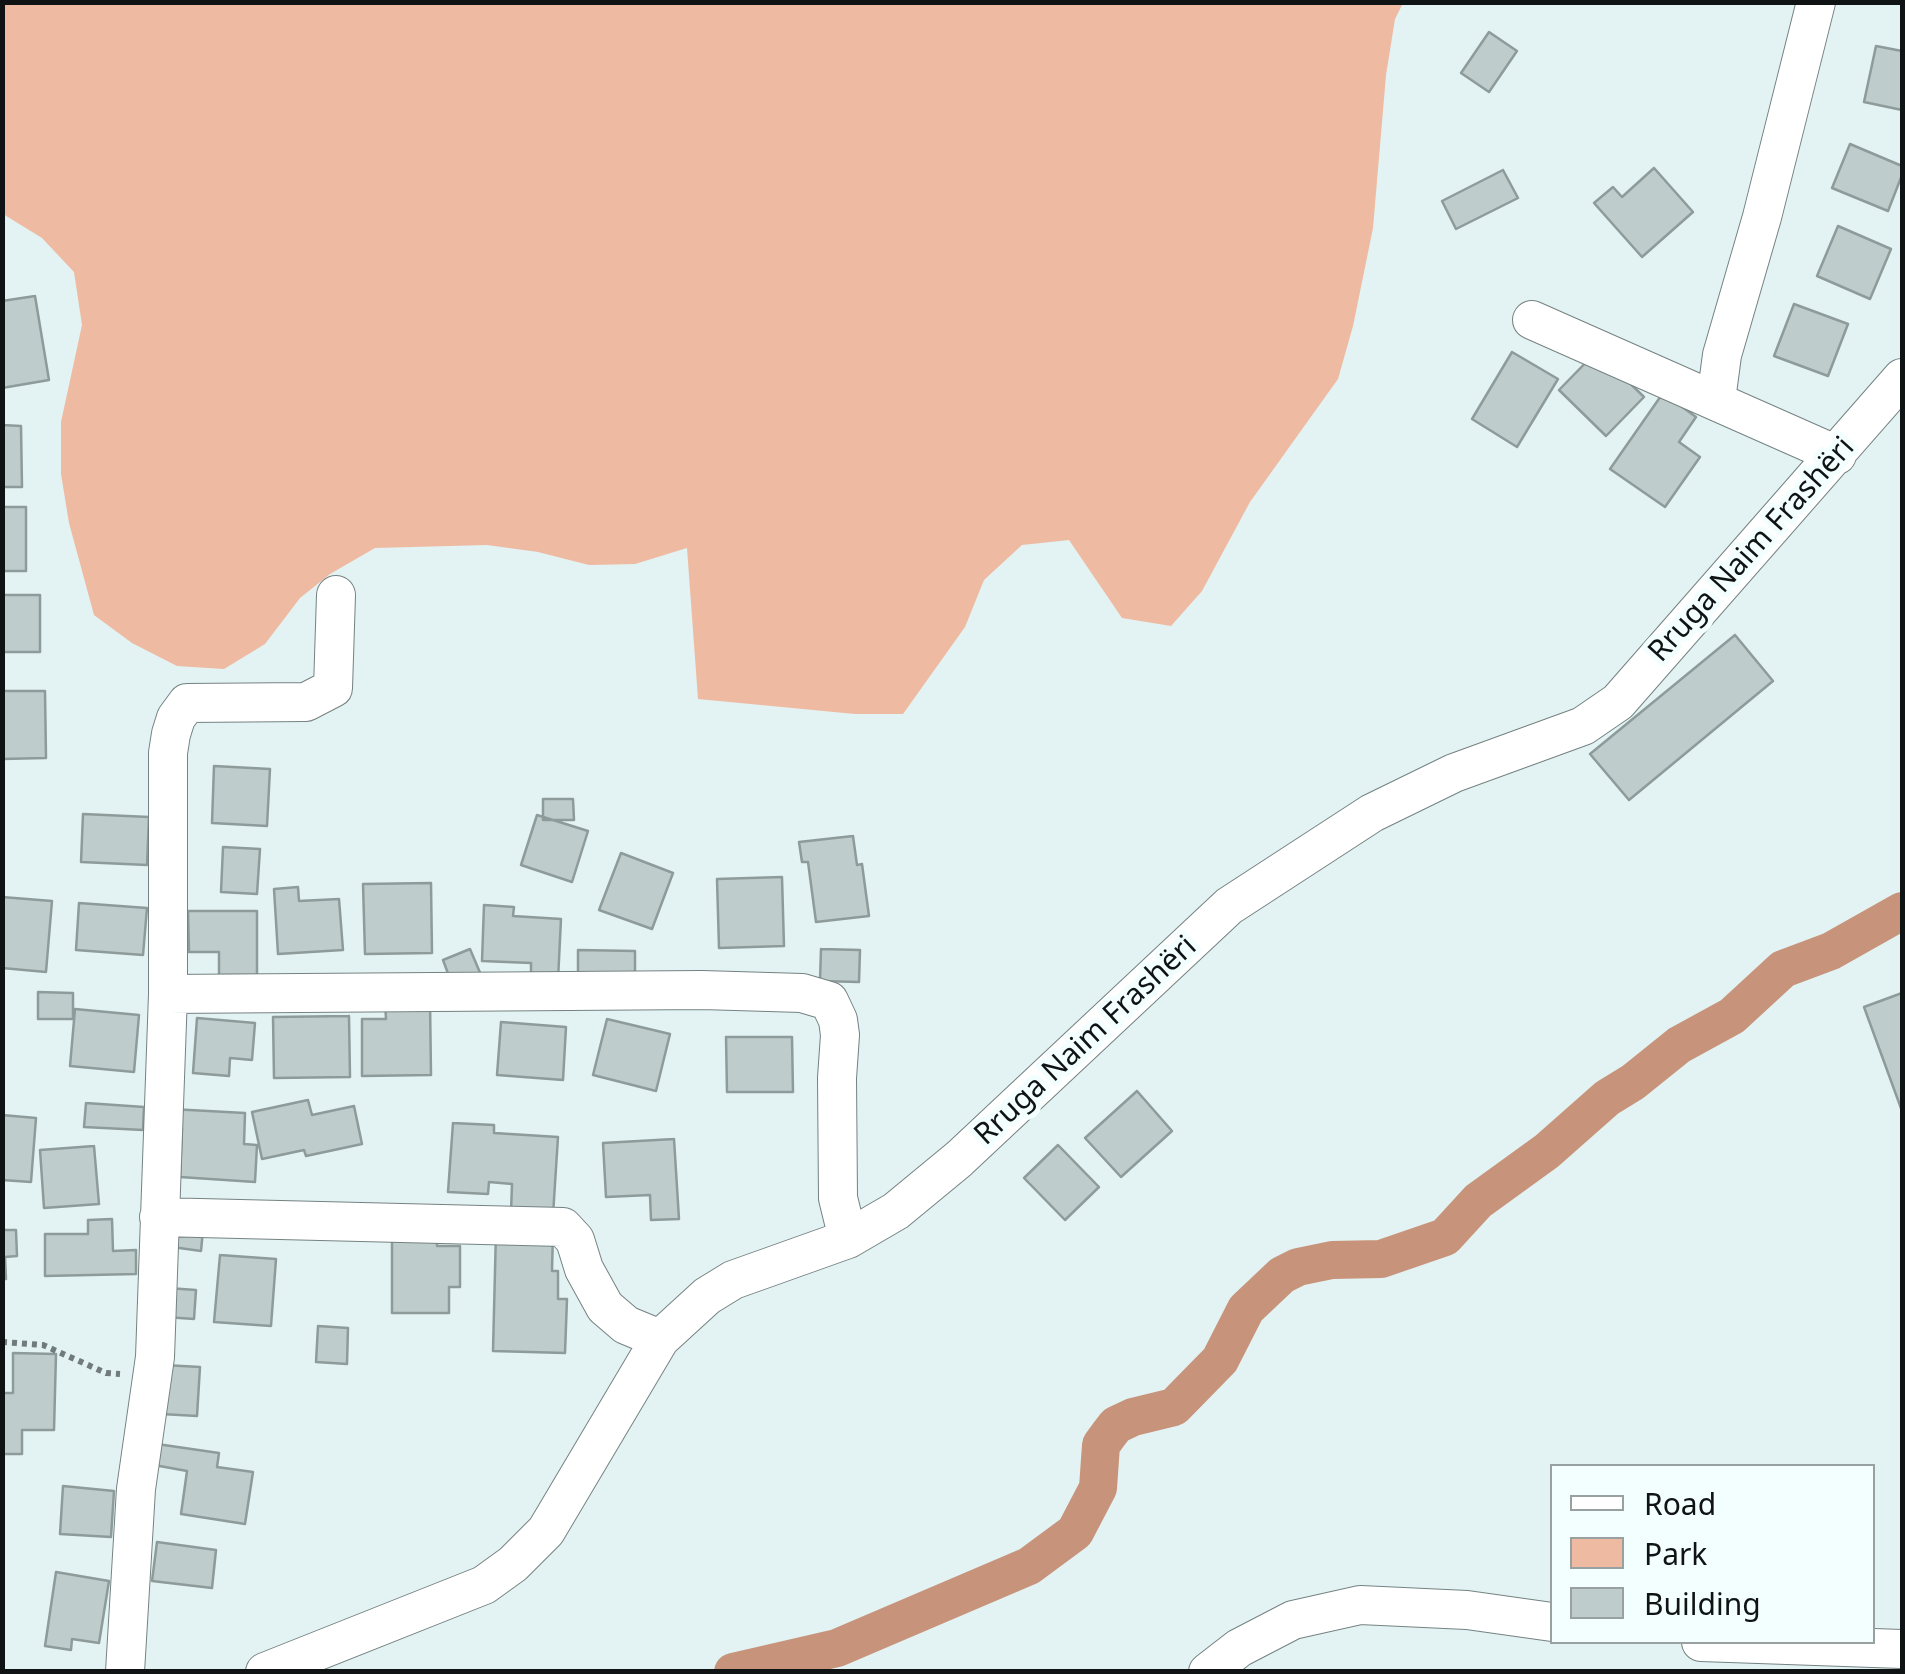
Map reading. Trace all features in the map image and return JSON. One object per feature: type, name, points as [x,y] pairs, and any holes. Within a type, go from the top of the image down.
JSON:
[{"type":"street","points":[[1716,400],[1722,355],[1762,217],[1816,2]]},
{"type":"street","points":[[1532,320],[1837,455]]},
{"type":"street","name":"Rruga Naim Frashëri","points":[[265,1672],[484,1585],[513,1564],[546,1530],[660,1339],[707,1296],[732,1280],[848,1239],[896,1211],[960,1159],[1230,906],[1372,813],[1454,773],[1583,726],[1618,702],[1902,378]]},
{"type":"street","points":[[126,1672],[136,1489],[152,1376],[168,994],[171,734],[187,703],[306,702],[333,688],[336,595]]},
{"type":"street","points":[[168,994],[702,990],[802,993],[829,1001],[840,1035],[838,1198],[848,1239]]},
{"type":"street","points":[[159,1218],[563,1226],[574,1240],[584,1270],[605,1307],[626,1325],[660,1339]]},
{"type":"street","points":[[1208,1672],[1239,1648],[1293,1620],[1360,1605],[1467,1610],[1550,1622]]},
{"type":"street","points":[[1768,1644],[1902,1648]]},
{"type":"path","points":[[2,1342],[43,1345],[106,1373],[152,1376]]},
{"type":"green space","points":[[2,3],[1403,3],[1395,19],[1386,75],[1373,228],[1338,379],[1250,502],[1202,591],[1171,626],[1122,618],[1069,540],[1022,545],[984,580],[965,627],[903,714],[855,714],[698,699],[687,548],[635,564],[589,565],[487,545],[375,548],[330,574],[300,598],[265,644],[224,669],[177,666],[132,643],[94,615],[69,523],[61,474],[61,422],[82,325],[74,272],[42,238],[3,214]]},
{"type":"building","points":[[1489,32],[1517,51],[1489,92],[1461,73]]},
{"type":"building","points":[[1876,46],[1902,51],[1902,110],[1864,102]]},
{"type":"building","points":[[1850,144],[1902,166],[1888,211],[1832,188]]},
{"type":"building","points":[[1654,168],[1693,212],[1642,257],[1594,203],[1613,187],[1622,197]]},
{"type":"building","points":[[1503,170],[1518,198],[1456,229],[1442,201]]},
{"type":"building","points":[[1838,226],[1891,249],[1870,299],[1817,276]]},
{"type":"building","points":[[35,296],[49,380],[2,388],[2,301]]},
{"type":"building","points":[[1794,304],[1848,324],[1828,376],[1774,356]]},
{"type":"building","points":[[1597,351],[1644,397],[1606,436],[1559,390]]},
{"type":"building","points":[[1512,352],[1558,379],[1517,447],[1472,419]]},
{"type":"building","points":[[1663,393],[1696,417],[1679,442],[1700,457],[1665,507],[1610,469]]},
{"type":"building","points":[[2,425],[21,426],[22,487],[2,487]]},
{"type":"building","points":[[2,507],[26,507],[26,571],[2,571]]},
{"type":"building","points":[[2,595],[40,595],[40,652],[2,652]]},
{"type":"building","points":[[1735,635],[1773,681],[1629,800],[1590,754]]},
{"type":"building","points":[[2,691],[45,691],[46,758],[2,759]]},
{"type":"building","points":[[214,766],[270,769],[267,826],[212,823]]},
{"type":"building","points":[[543,799],[573,799],[574,820],[543,820]]},
{"type":"building","points":[[83,814],[149,817],[147,865],[81,862]]},
{"type":"building","points":[[537,815],[588,831],[572,882],[521,865]]},
{"type":"building","points":[[853,836],[857,865],[862,864],[869,916],[816,922],[808,862],[802,862],[799,842]]},
{"type":"building","points":[[223,847],[260,849],[257,894],[221,892]]},
{"type":"building","points":[[621,853],[673,873],[652,929],[599,910]]},
{"type":"building","points":[[782,877],[784,946],[719,948],[717,879]]},
{"type":"building","points":[[431,883],[432,953],[365,954],[363,884]]},
{"type":"building","points":[[298,887],[299,901],[339,899],[343,950],[278,954],[274,889]]},
{"type":"building","points":[[2,897],[52,901],[46,972],[2,968]]},
{"type":"building","points":[[79,903],[147,908],[143,955],[76,950]]},
{"type":"building","points":[[484,905],[514,907],[513,916],[561,919],[558,980],[531,978],[531,963],[482,961]]},
{"type":"building","points":[[188,911],[257,911],[257,975],[219,975],[219,952],[189,952]]},
{"type":"building","points":[[470,949],[481,975],[453,987],[443,960]]},
{"type":"building","points":[[821,949],[860,950],[859,982],[820,981]]},
{"type":"building","points":[[578,950],[635,951],[635,977],[578,976]]},
{"type":"building","points":[[38,992],[73,993],[73,1019],[38,1019]]},
{"type":"building","points":[[1902,993],[1902,1111],[1864,1007]]},
{"type":"building","points":[[430,1000],[431,1075],[362,1076],[362,1019],[386,1019],[385,1001]]},
{"type":"building","points":[[75,1009],[139,1015],[134,1072],[70,1066]]},
{"type":"building","points":[[349,1016],[350,1077],[274,1078],[273,1017]]},
{"type":"building","points":[[197,1018],[255,1023],[252,1060],[230,1058],[229,1076],[193,1073]]},
{"type":"building","points":[[607,1019],[670,1034],[656,1091],[593,1075]]},
{"type":"building","points":[[501,1022],[566,1027],[563,1080],[497,1075]]},
{"type":"building","points":[[726,1037],[792,1037],[793,1092],[727,1092]]},
{"type":"building","points":[[1137,1091],[1172,1131],[1121,1177],[1085,1138]]},
{"type":"building","points":[[308,1100],[312,1115],[354,1106],[362,1144],[306,1156],[304,1150],[262,1159],[252,1112]]},
{"type":"building","points":[[86,1103],[144,1107],[143,1130],[84,1127]]},
{"type":"building","points":[[171,1109],[245,1113],[244,1144],[257,1145],[255,1182],[180,1177],[182,1128],[170,1127]]},
{"type":"building","points":[[2,1115],[36,1118],[31,1182],[2,1180]]},
{"type":"building","points":[[453,1123],[494,1125],[494,1133],[558,1137],[553,1215],[511,1212],[512,1184],[489,1182],[488,1194],[448,1192]]},
{"type":"building","points":[[674,1139],[679,1219],[651,1220],[650,1195],[606,1197],[603,1143]]},
{"type":"building","points":[[1058,1145],[1099,1187],[1065,1220],[1024,1178]]},
{"type":"building","points":[[94,1146],[99,1204],[44,1208],[40,1150]]},
{"type":"building","points":[[112,1219],[113,1251],[136,1250],[136,1274],[45,1276],[45,1234],[88,1234],[88,1220]]},
{"type":"building","points":[[168,1225],[203,1230],[201,1251],[165,1246]]},
{"type":"building","points":[[392,1229],[437,1230],[437,1246],[460,1246],[460,1287],[449,1287],[449,1313],[392,1313]]},
{"type":"building","points":[[2,1230],[16,1230],[17,1256],[5,1257],[6,1279],[2,1279]]},
{"type":"building","points":[[496,1231],[553,1232],[552,1271],[558,1271],[558,1299],[567,1299],[565,1353],[493,1351]]},
{"type":"building","points":[[220,1255],[276,1259],[271,1326],[214,1322]]},
{"type":"building","points":[[168,1288],[196,1290],[194,1319],[165,1317]]},
{"type":"building","points":[[318,1326],[348,1328],[347,1364],[316,1362]]},
{"type":"building","points":[[13,1353],[56,1354],[54,1430],[22,1430],[22,1454],[2,1454],[2,1393],[13,1393]]},
{"type":"building","points":[[164,1365],[200,1367],[197,1416],[161,1414]]},
{"type":"building","points":[[157,1444],[219,1453],[217,1467],[253,1472],[245,1524],[181,1514],[187,1471],[154,1465]]},
{"type":"building","points":[[63,1486],[114,1491],[111,1537],[60,1534]]},
{"type":"building","points":[[157,1542],[216,1550],[212,1588],[152,1581]]},
{"type":"building","points":[[56,1572],[109,1581],[99,1643],[72,1639],[71,1650],[45,1646]]},
{"type":"waterway","points":[[733,1672],[837,1648],[1029,1566],[1075,1532],[1098,1488],[1101,1445],[1116,1425],[1174,1407],[1220,1360],[1246,1309],[1282,1275],[1298,1267],[1332,1260],[1381,1259],[1445,1237],[1478,1201],[1547,1151],[1607,1098],[1679,1045],[1732,1016],[1783,969],[1831,951],[1902,911]]}]
